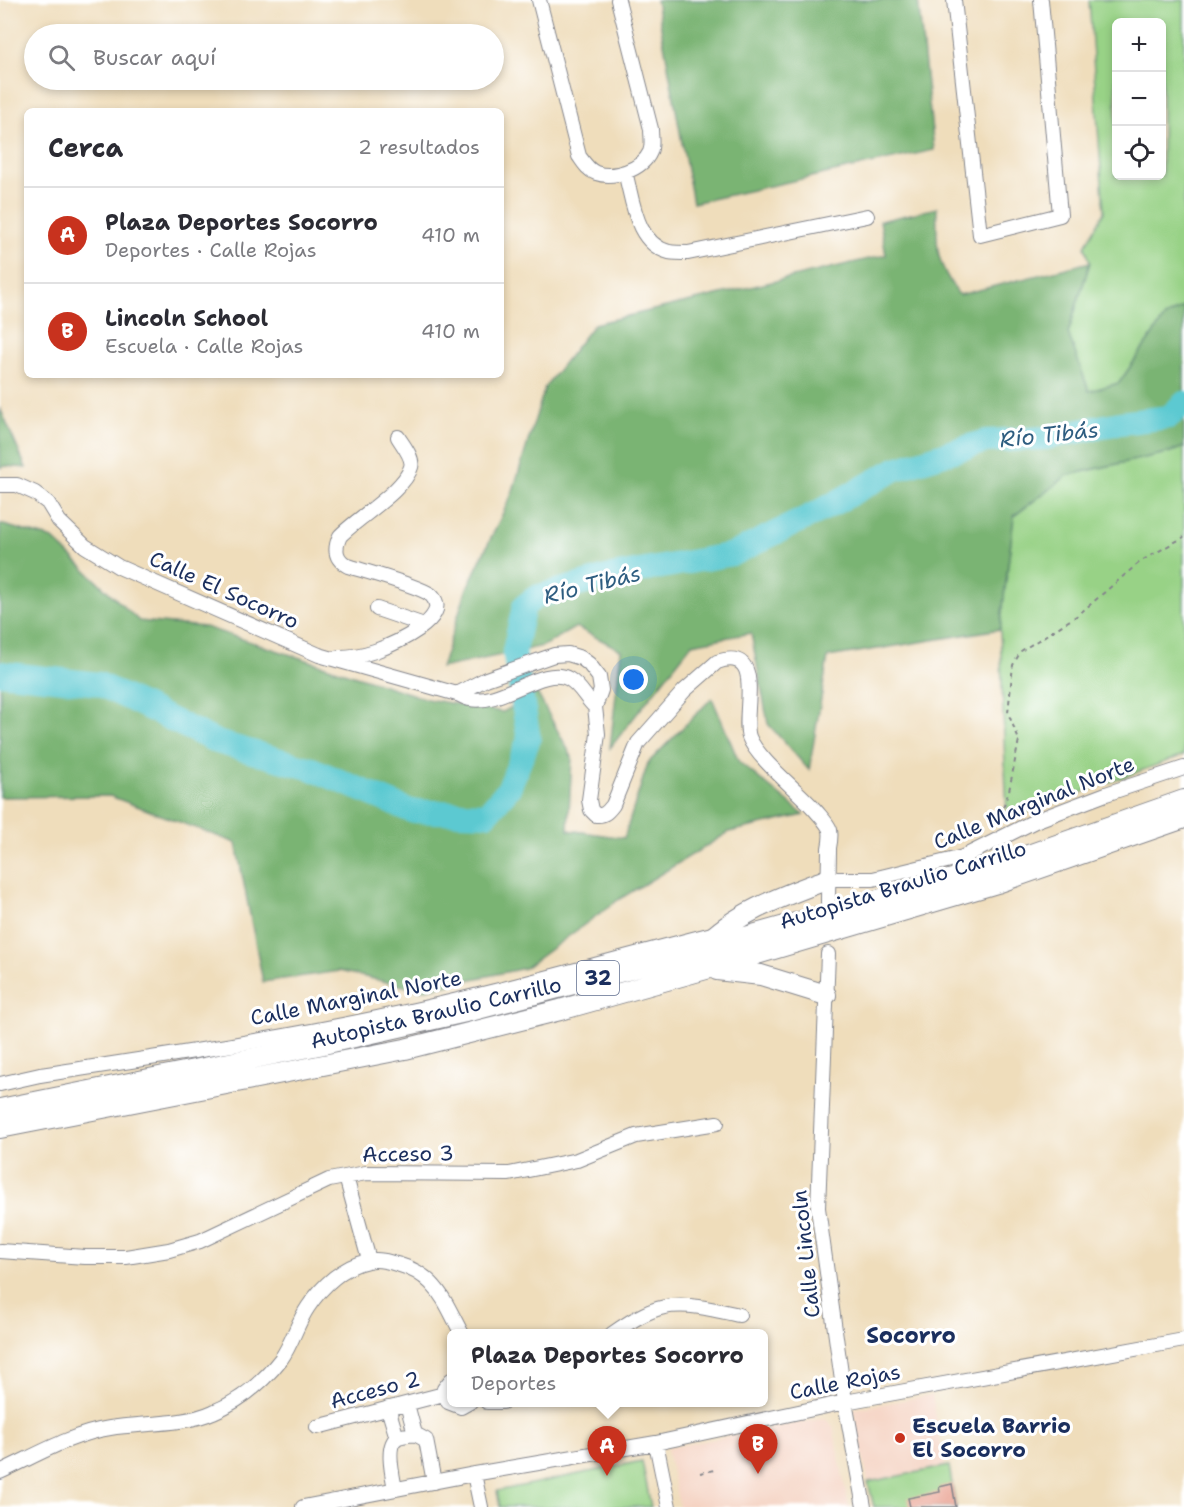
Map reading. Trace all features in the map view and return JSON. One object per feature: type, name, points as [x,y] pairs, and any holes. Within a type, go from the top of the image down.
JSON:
[{"type":"highway","name":"Autopista Braulio Carrillo","points":[[0,1109],[319,1045],[470,1011],[992,868],[1184,800]]},
{"type":"highway","name":"Autopista Braulio Carrillo","points":[[0,1128],[405,1049],[560,1010],[997,883],[1184,818]]},
{"type":"highway","points":[[826,995],[761,975],[706,969],[701,949],[716,933],[767,905],[828,879]]},
{"type":"street","points":[[539,0],[579,156],[587,167],[594,172],[604,174],[625,172],[640,165],[649,155],[652,145],[651,129],[618,0]]},
{"type":"street","points":[[954,0],[980,235],[1060,215],[1041,0]]},
{"type":"street","points":[[625,172],[638,222],[645,236],[656,247],[670,252],[688,253],[867,216]]},
{"type":"street","points":[[319,655],[356,656],[377,650],[424,625],[433,618],[437,609],[436,602],[424,590],[348,566],[337,556],[335,546],[348,528],[398,487],[411,467],[411,460],[398,437]]},
{"type":"street","name":"Calle El Socorro","points":[[0,485],[17,485],[36,493],[48,503],[59,521],[85,546],[119,567],[319,655],[457,694],[470,700],[496,697],[555,676],[570,680],[584,692],[595,707]]},
{"type":"street","points":[[377,609],[424,625]]},
{"type":"street","points":[[457,694],[500,674],[554,655],[568,654],[581,658],[589,664],[599,677],[600,684],[595,707],[598,734],[589,800],[591,810],[601,816],[607,813],[613,805],[638,743],[660,717],[684,691],[717,662],[723,660],[738,662],[746,669],[749,678],[750,690],[746,721],[749,737],[768,762],[808,801],[830,831],[828,903]]},
{"type":"street","name":"Calle Marginal Norte","points":[[828,879],[873,879],[963,857],[1035,821],[1184,768]]},
{"type":"street","name":"Calle Marginal Norte","points":[[0,1084],[40,1075],[307,1032],[373,1019],[536,981],[716,933]]},
{"type":"street","points":[[826,995],[828,954]]},
{"type":"street","name":"Calle Lincoln","points":[[826,995],[818,1208],[845,1402],[864,1507]]},
{"type":"street","name":"Acceso 3","points":[[0,1251],[85,1257],[126,1257],[169,1251],[200,1241],[329,1180],[366,1173],[509,1174],[577,1160],[636,1136],[717,1123]]},
{"type":"street","points":[[346,1177],[369,1260]]},
{"type":"street","points":[[0,1472],[82,1434],[212,1413],[245,1395],[282,1357],[308,1307],[328,1281],[369,1260],[387,1261],[409,1268],[430,1282],[443,1298],[459,1329]]},
{"type":"street","points":[[619,1329],[654,1309],[675,1304],[694,1305],[739,1315]]},
{"type":"street","name":"Calle Rojas","points":[[303,1507],[474,1474],[656,1443],[845,1402],[1184,1340]]},
{"type":"street","points":[[447,1384],[444,1394],[447,1400]]},
{"type":"street","name":"Acceso 2","points":[[317,1427],[444,1394]]},
{"type":"street","points":[[407,1404],[416,1434],[426,1440],[434,1482]]},
{"type":"street","points":[[388,1408],[397,1438]]},
{"type":"street","points":[[395,1489],[390,1450],[392,1443],[397,1438],[416,1434]]},
{"type":"street","points":[[656,1443],[669,1507]]},
{"type":"street","points":[[474,1474],[481,1507]]},
{"type":"path","points":[[989,830],[999,823],[1016,758],[1019,740],[1008,713],[1013,665],[1021,651],[1078,615],[1141,561],[1184,537]]},
{"type":"path","points":[[700,1473],[714,1470]]},
{"type":"shaded area","name":"Escuela Barrio El Socorro","points":[[932,1395],[945,1467],[868,1482],[853,1409]]},
{"type":"shaded area","points":[[825,1418],[833,1426],[849,1507],[679,1507],[667,1448]]},
{"type":"green space","points":[[656,0],[918,0],[934,150],[693,203]]},
{"type":"green space","points":[[1089,0],[1184,0],[1184,307],[1165,317],[1119,383],[1089,392],[1068,334],[1090,262],[1085,246],[1104,212]]},
{"type":"green space","points":[[937,208],[937,244],[941,263],[959,295],[1090,262],[1068,333],[1089,391],[1119,383],[1165,317],[1184,307],[1184,447],[1171,452],[1068,475],[1014,516],[1000,629],[828,657],[809,770],[768,724],[751,633],[692,644],[610,748],[621,650],[576,627],[543,646],[441,668],[467,588],[512,494],[545,387],[594,324],[886,255],[880,221]]},
{"type":"green space","points":[[0,408],[26,468],[5,466],[0,468]]},
{"type":"green space","points":[[1184,447],[1184,755],[1007,820],[1000,629],[1014,516],[1068,475],[1171,452]]},
{"type":"green space","points":[[0,524],[53,539],[139,621],[205,627],[427,699],[503,712],[537,693],[572,757],[568,830],[624,838],[648,763],[712,698],[739,762],[804,815],[729,832],[618,900],[525,968],[421,990],[339,971],[263,982],[236,843],[110,796],[0,797]]},
{"type":"green space","points":[[642,1461],[651,1507],[500,1507],[497,1491]]},
{"type":"green space","points":[[949,1466],[956,1507],[874,1507],[868,1482]]},
{"type":"building","points":[[952,1484],[956,1507],[910,1507],[908,1498],[940,1492],[939,1487]]},
{"type":"waterway","name":"Río Tibás","points":[[0,673],[99,684],[217,742],[312,769],[411,811],[487,814],[509,788],[529,739],[514,651],[524,606],[536,597],[607,577],[733,554],[826,508],[896,469],[986,441],[1046,438],[1120,423],[1169,417],[1184,403]]},
{"type":"place","name":"Escuela Barrio El Socorro","points":[[900,1438]]},
{"type":"place","name":"Lincoln School","points":[[758,1474]]},
{"type":"place","name":"Plaza Deportes Socorro","points":[[607,1476]]},
{"type":"district","name":"Socorro","points":[[911,1335]]}]
